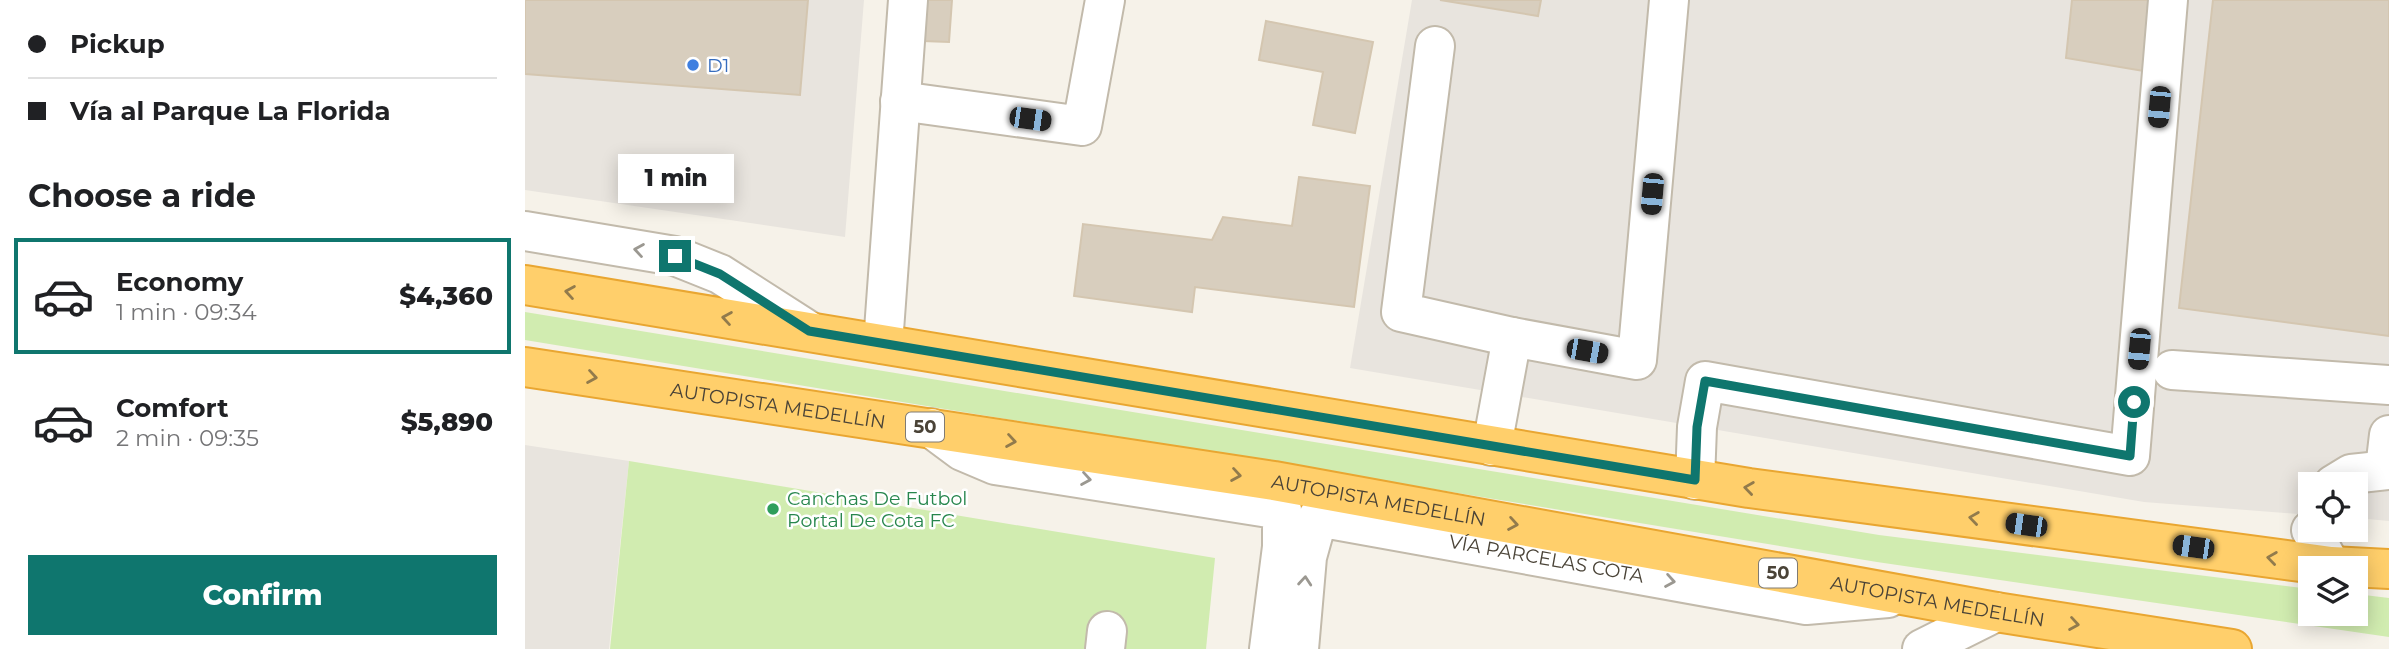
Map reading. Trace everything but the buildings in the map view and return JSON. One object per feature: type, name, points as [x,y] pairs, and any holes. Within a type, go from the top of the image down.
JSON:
[{"type":"highway","points":[[525,285],[1695,480],[2298,562]]},
{"type":"highway","name":"AUTOPISTA MEDELLÍN","points":[[525,367],[1274,481],[2161,643],[2232,649]]},
{"type":"highway","points":[[2368,568],[2389,569]]},
{"type":"street","points":[[883,344],[908,0]]},
{"type":"street","points":[[900,101],[1082,126],[1105,0]]},
{"type":"street","points":[[1435,46],[1401,312],[1512,337],[1637,360],[1669,0]]},
{"type":"street","points":[[1695,480],[1697,427],[1705,381],[2130,456],[2168,0]]},
{"type":"street","points":[[525,231],[675,256],[720,274],[809,331]]},
{"type":"street","points":[[1492,446],[1512,337]]},
{"type":"street","points":[[2172,370],[2389,385]]},
{"type":"street","name":"VÍA PARCELAS COTA","points":[[930,428],[962,451],[995,465],[1300,514],[1806,605],[1906,596]]},
{"type":"street","points":[[2356,472],[2388,458]]},
{"type":"street","points":[[1269,649],[1282,547],[1300,514]]},
{"type":"street","points":[[1299,649],[1307,557],[1300,514]]},
{"type":"street","points":[[1922,649],[1996,612]]},
{"type":"shaded area","points":[[525,0],[864,0],[845,237],[525,190]]},
{"type":"shaded area","points":[[1412,0],[1440,0],[1538,16],[1541,0],[2389,0],[2389,521],[2368,519],[2368,472],[2298,472],[2298,514],[2144,502],[1350,368]]},
{"type":"shaded area","points":[[525,445],[629,461],[609,649],[525,649]]},
{"type":"green space","points":[[525,312],[1879,535],[2298,587],[2298,624],[1877,562],[525,340]]},
{"type":"green space","name":"Canchas De Futbol Portal De Cota FC","points":[[629,461],[1215,558],[1206,649],[610,649]]},
{"type":"green space","points":[[2368,595],[2389,598],[2389,637],[2314,626],[2368,626]]},
{"type":"place","name":"D1","points":[[693,65]]},
{"type":"place","name":"Canchas De Futbol Portal De Cota FC","points":[[773,509]]},
{"type":"route","points":[[675,256],[720,274],[809,331],[1695,480],[1697,427],[1705,381],[2130,456],[2134,402]]}]
